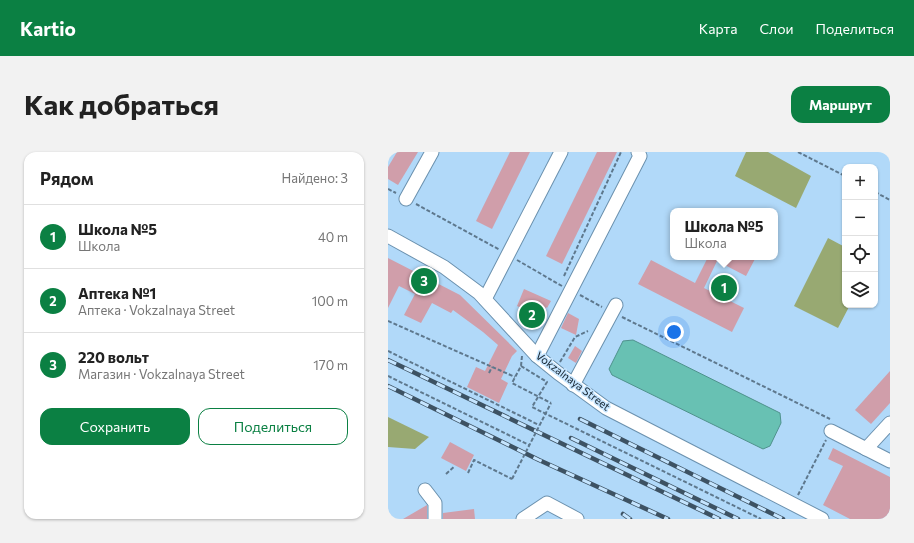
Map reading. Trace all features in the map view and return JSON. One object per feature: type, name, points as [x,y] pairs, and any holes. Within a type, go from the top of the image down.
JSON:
[{"type":"street","points":[[406,199],[432,152]]},
{"type":"street","points":[[485,299],[561,152]]},
{"type":"street","points":[[537,356],[640,156],[638,152]]},
{"type":"street","name":"Vokzalnaya Street","points":[[388,236],[444,267],[479,293],[537,356],[573,385],[606,408],[822,519]]},
{"type":"street","points":[[573,385],[611,313]]},
{"type":"street","points":[[866,448],[890,422]]},
{"type":"street","points":[[831,431],[890,461]]},
{"type":"street","points":[[425,490],[435,503],[435,519]]},
{"type":"street","points":[[523,519],[547,503],[576,519]]},
{"type":"path","points":[[563,278],[621,152]]},
{"type":"path","points":[[798,152],[842,174]]},
{"type":"path","points":[[388,189],[508,254],[611,313],[833,421],[831,431],[796,500]]},
{"type":"path","points":[[878,194],[890,200]]},
{"type":"path","points":[[557,368],[575,337],[611,313]]},
{"type":"path","points":[[388,321],[515,378]]},
{"type":"path","points":[[512,478],[551,403],[512,383],[521,366],[523,341]]},
{"type":"path","points":[[388,350],[539,425],[512,478]]},
{"type":"path","points":[[521,366],[547,382],[532,407],[761,519]]},
{"type":"path","points":[[490,373],[492,367]]},
{"type":"path","points":[[388,376],[529,445]]},
{"type":"path","points":[[472,459],[512,478]]},
{"type":"path","points":[[468,473],[474,460],[512,478]]},
{"type":"path","points":[[446,474],[455,466]]},
{"type":"shaded area","points":[[746,152],[768,152],[811,176],[796,208],[735,176]]},
{"type":"shaded area","points":[[828,238],[842,245],[842,308],[848,308],[838,328],[794,306]]},
{"type":"shaded area","points":[[633,340],[780,413],[781,423],[770,446],[763,449],[612,375],[609,369],[623,341]]},
{"type":"shaded area","points":[[388,417],[429,437],[415,449],[388,447]]},
{"type":"building","points":[[397,152],[418,152],[398,185],[388,179],[388,167]]},
{"type":"building","points":[[510,152],[530,152],[492,229],[476,221]]},
{"type":"building","points":[[597,152],[617,152],[562,264],[546,256]]},
{"type":"building","points":[[388,258],[460,295],[517,351],[512,356],[501,379],[508,383],[499,403],[467,387],[476,367],[485,371],[498,345],[453,310],[451,313],[432,303],[421,323],[404,315],[415,294],[399,286],[388,308]]},
{"type":"building","points":[[651,260],[695,283],[706,260],[754,260],[746,276],[717,261],[704,288],[744,308],[732,332],[638,284]]},
{"type":"building","points":[[524,289],[551,301],[547,308],[546,307],[538,324],[527,319],[530,312],[517,306]]},
{"type":"building","points":[[568,313],[579,319],[576,335],[561,328]]},
{"type":"building","points":[[575,346],[582,351],[576,363],[568,358]]},
{"type":"building","points":[[890,371],[890,403],[871,424],[855,410]]},
{"type":"building","points":[[450,442],[474,455],[466,471],[441,458]]},
{"type":"building","points":[[833,448],[890,477],[890,519],[850,519],[823,505],[843,466],[828,459]]},
{"type":"building","points":[[427,505],[427,519],[403,519]]},
{"type":"building","points":[[474,509],[475,519],[443,519],[443,513]]},
{"type":"railway","points":[[388,360],[719,519]]},
{"type":"railway","points":[[388,386],[539,460],[668,519]]},
{"type":"railway","points":[[580,419],[783,519]]},
{"type":"railway","points":[[571,438],[738,519]]},
{"type":"railway","points":[[623,514],[630,519]]},
{"type":"place","name":"220 вольт","points":[[424,281]]},
{"type":"place","name":"Школа №5","points":[[724,288]]},
{"type":"place","name":"Аптека №1","points":[[532,315]]}]
